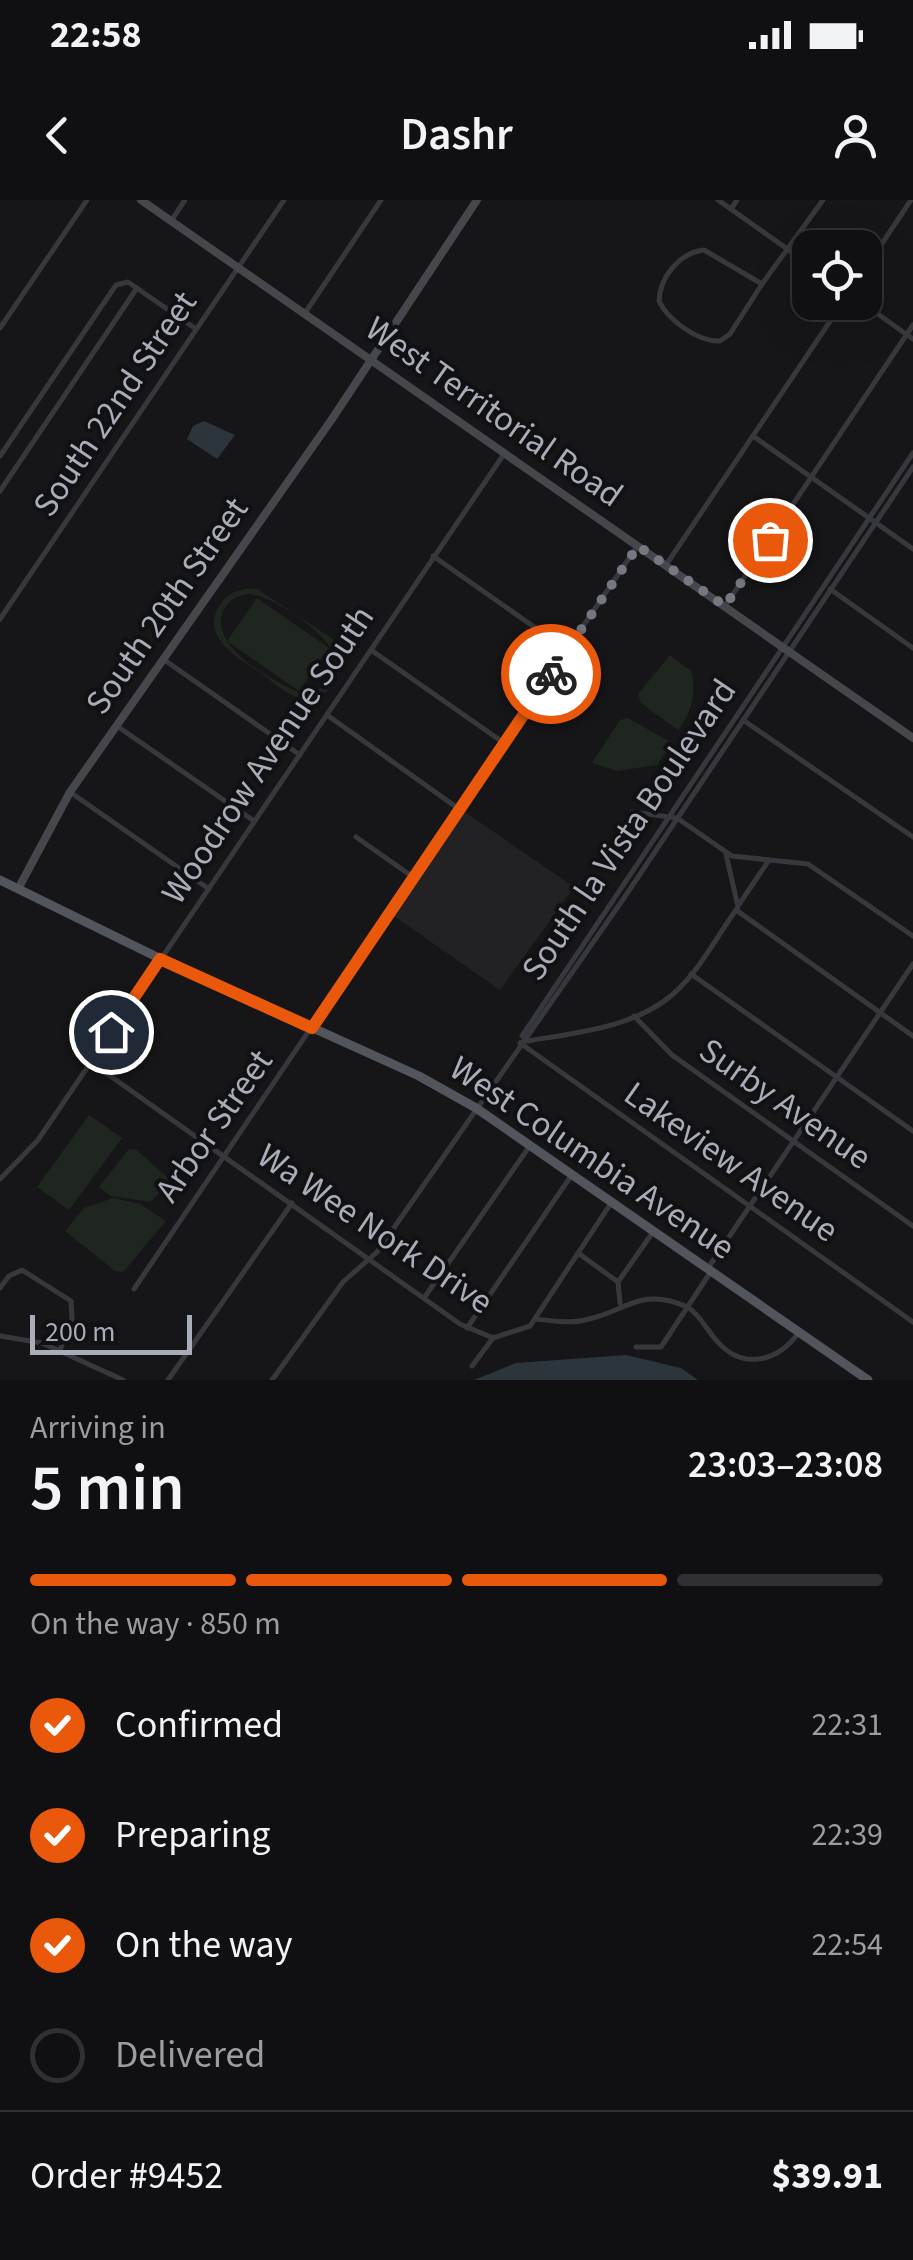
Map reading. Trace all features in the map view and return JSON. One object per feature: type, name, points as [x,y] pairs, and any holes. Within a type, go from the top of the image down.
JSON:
[{"type":"main road","name":"West Columbia Avenue","points":[[0,880],[160,959],[419,1076],[476,1108],[868,1380]]},
{"type":"street","points":[[0,328],[87,200]]},
{"type":"street","name":"West Territorial Road","points":[[141,200],[913,738]]},
{"type":"street","points":[[171,220],[185,200]]},
{"type":"street","name":"South 22nd Street","points":[[0,619],[284,200]]},
{"type":"street","points":[[305,313],[381,200]]},
{"type":"street","name":"South 20th Street","points":[[18,889],[70,792],[372,361],[478,200]]},
{"type":"street","points":[[718,200],[792,252]]},
{"type":"street","points":[[731,209],[737,200]]},
{"type":"street","points":[[762,284],[714,253],[693,252],[670,271],[658,301],[665,312],[701,337],[720,341],[730,334],[822,200]]},
{"type":"street","points":[[882,244],[911,200]]},
{"type":"street","points":[[0,456],[112,291],[128,282],[196,329]]},
{"type":"street","points":[[0,491],[137,288]]},
{"type":"street","points":[[882,317],[910,337]]},
{"type":"street","points":[[666,565],[831,320]]},
{"type":"street","points":[[725,606],[910,337],[913,325]]},
{"type":"street","points":[[753,436],[913,549]]},
{"type":"street","points":[[873,521],[913,453]]},
{"type":"street","name":"Woodrow Avenue South","points":[[0,1179],[38,1140],[504,454]]},
{"type":"street","points":[[873,521],[913,467]]},
{"type":"street","name":"South la Vista Boulevard","points":[[272,1380],[332,1296],[368,1259],[476,1108],[873,521]]},
{"type":"street","name":"Arbor Street","points":[[134,1288],[638,546]]},
{"type":"street","points":[[432,556],[567,650]]},
{"type":"street","points":[[828,588],[913,648]]},
{"type":"street","points":[[370,649],[504,743]]},
{"type":"street","points":[[162,658],[300,755]]},
{"type":"street","points":[[327,716],[459,809]]},
{"type":"street","points":[[740,718],[913,836]]},
{"type":"street","points":[[116,725],[254,821]]},
{"type":"street","points":[[70,792],[209,889]]},
{"type":"street","points":[[632,812],[674,817],[726,854],[808,864],[913,936]]},
{"type":"street","points":[[356,837],[412,878]]},
{"type":"street","points":[[726,854],[736,908],[913,1036]]},
{"type":"street","points":[[519,1043],[634,1016],[674,994],[769,860]]},
{"type":"street","points":[[636,1348],[661,1347],[793,1140],[913,964]]},
{"type":"street","points":[[691,974],[913,1131]]},
{"type":"street","name":"Surby Avenue","points":[[634,1016],[672,1055],[913,1226]]},
{"type":"street","name":"Lakeview Avenue","points":[[519,1043],[913,1322]]},
{"type":"street","name":"Wa Wee Nork Drive","points":[[91,1062],[467,1328],[493,1338],[526,1329],[535,1320],[588,1320],[620,1304],[642,1300],[688,1307]]},
{"type":"street","points":[[424,1299],[530,1144]]},
{"type":"street","points":[[467,1328],[573,1173]]},
{"type":"street","points":[[535,1320],[613,1200]]},
{"type":"street","points":[[168,1380],[292,1204]]},
{"type":"street","points":[[620,1304],[618,1282],[654,1230]]},
{"type":"street","points":[[578,1253],[618,1282]]},
{"type":"street","points":[[0,1288],[9,1276],[22,1270],[65,1294],[74,1309],[60,1350]]},
{"type":"street","points":[[688,1307],[728,1351],[755,1360],[778,1356],[799,1332]]},
{"type":"street","points":[[0,1336],[21,1336],[123,1380]]},
{"type":"street","points":[[472,1366],[493,1338]]},
{"type":"shaded area","points":[[204,421],[235,435],[217,459],[187,439],[193,426]]},
{"type":"shaded area","points":[[257,589],[301,618],[260,597],[237,597],[223,611],[225,637],[258,670],[298,692],[313,692],[328,684],[337,661],[324,640],[301,618],[354,653],[350,658],[340,652],[339,671],[323,694],[305,699],[290,694],[232,653],[217,636],[215,614],[222,602],[233,593]]},
{"type":"shaded area","points":[[257,598],[329,648],[299,691],[227,641]]},
{"type":"shaded area","points":[[670,655],[692,672],[693,680],[692,702],[678,730],[641,703],[638,694]]},
{"type":"shaded area","points":[[628,718],[672,743],[657,765],[617,771],[592,763],[620,720]]},
{"type":"shaded area","points":[[462,810],[574,887],[500,990],[391,914]]},
{"type":"shaded area","points":[[89,1115],[122,1138],[69,1210],[37,1187]]},
{"type":"shaded area","points":[[135,1149],[172,1181],[150,1202],[111,1196],[99,1187],[128,1150]]},
{"type":"shaded area","points":[[113,1198],[140,1204],[166,1221],[123,1272],[115,1271],[65,1231],[84,1208]]},
{"type":"shaded area","points":[[626,1355],[681,1368],[698,1380],[474,1380],[516,1363]]},
{"type":"way so far","points":[[551,674],[638,546],[725,606],[770,540]]},
{"type":"route","points":[[111,1032],[160,959],[312,1028],[551,674]]}]
